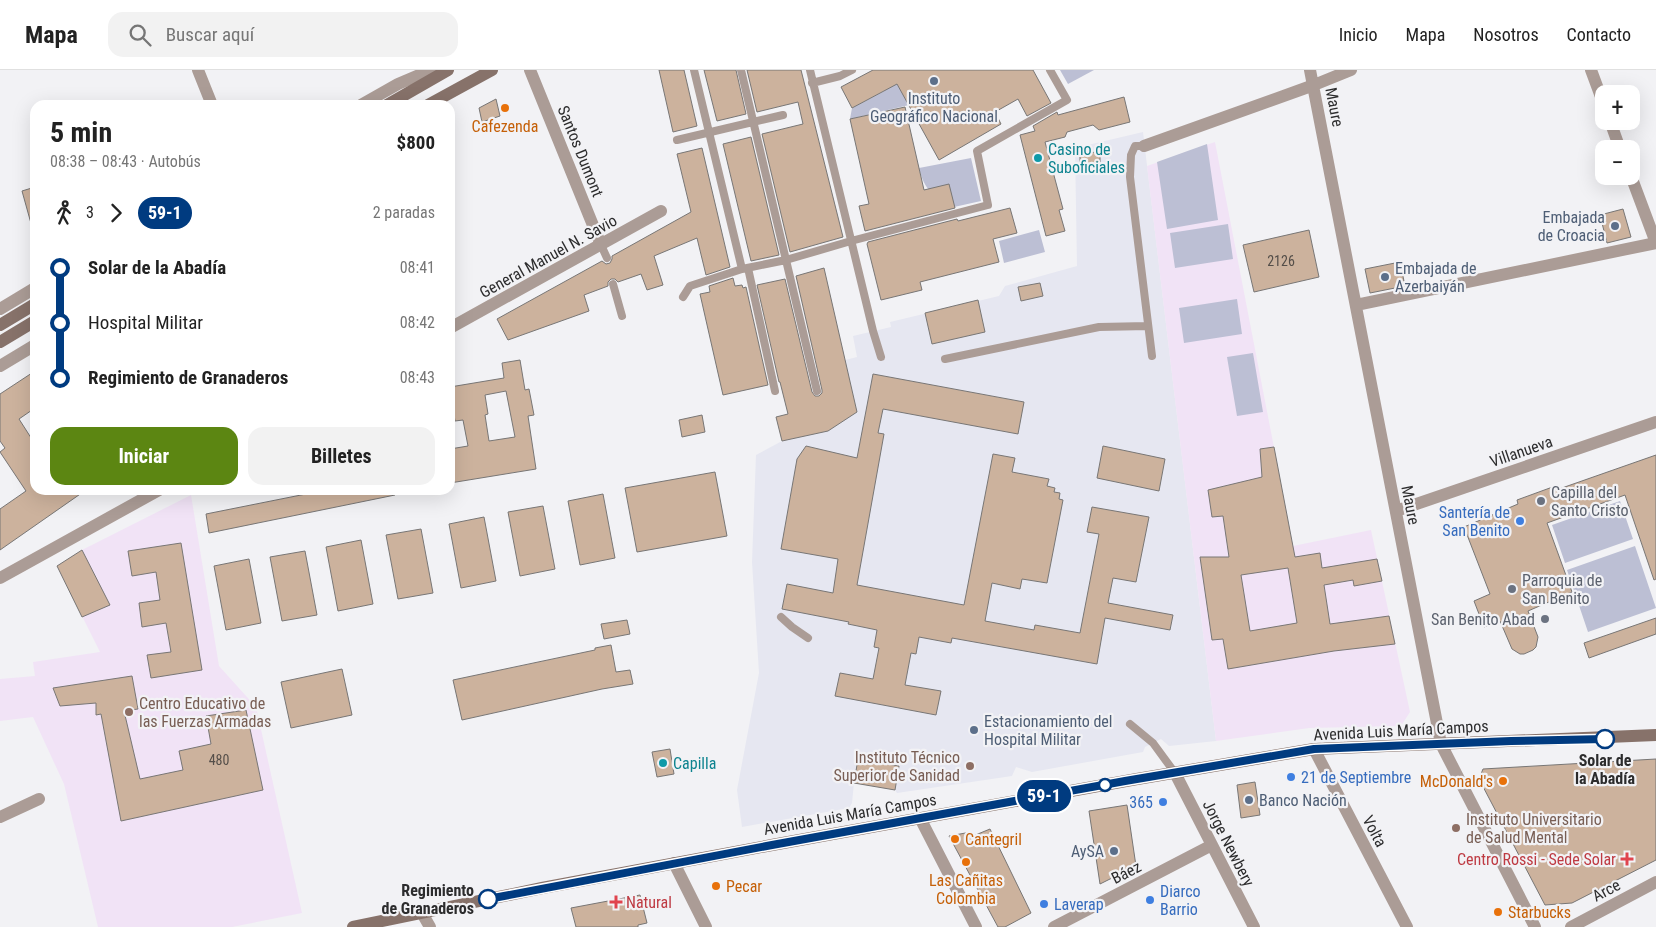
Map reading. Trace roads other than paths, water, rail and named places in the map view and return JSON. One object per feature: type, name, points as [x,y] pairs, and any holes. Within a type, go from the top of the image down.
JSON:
[{"type":"main road","points":[[396,100],[448,70]]},
{"type":"main road","points":[[437,100],[493,70]]},
{"type":"main road","points":[[0,325],[30,307]]},
{"type":"main road","points":[[0,342],[30,324]]},
{"type":"main road","name":"Avenida Luis María Campos","points":[[353,927],[674,863],[1314,749],[1606,739],[1656,735]]},
{"type":"street","points":[[198,70],[210,100]]},
{"type":"street","points":[[370,100],[398,84],[431,70]]},
{"type":"street","points":[[448,100],[493,70]]},
{"type":"street","name":"Santos Dumont","points":[[530,70],[601,245]]},
{"type":"street","name":"Maure","points":[[1310,70],[1441,744],[1535,927]]},
{"type":"street","points":[[1144,146],[1351,70]]},
{"type":"street","points":[[1591,70],[1597,85]]},
{"type":"street","points":[[1356,305],[1656,243],[1634,185]]},
{"type":"street","name":"General Manuel N. Savio","points":[[455,325],[661,211]]},
{"type":"street","points":[[0,309],[30,291]]},
{"type":"street","points":[[0,366],[30,348]]},
{"type":"street","name":"Villanueva","points":[[1396,511],[1656,422]]},
{"type":"street","points":[[0,578],[150,495]]},
{"type":"street","name":"Volta","points":[[1314,749],[1407,927]]},
{"type":"street","name":"Jorge Newbery","points":[[1175,773],[1254,927]]},
{"type":"street","points":[[0,817],[39,799]]},
{"type":"street","points":[[920,818],[976,927]]},
{"type":"street","name":"Báez","points":[[1054,927],[1212,845]]},
{"type":"street","points":[[674,863],[706,927]]},
{"type":"street","name":"Arce","points":[[1571,927],[1656,882]]},
{"type":"street","points":[[422,912],[430,927]]},
{"type":"lane","points":[[694,70],[775,391]]},
{"type":"lane","points":[[741,70],[817,391]]},
{"type":"lane","points":[[810,70],[881,357]]},
{"type":"lane","points":[[812,83],[840,76],[852,70]]},
{"type":"lane","points":[[683,297],[690,286],[745,268],[786,260],[851,241],[988,206],[977,151],[1067,100],[1050,70]]},
{"type":"lane","points":[[677,140],[783,115]]},
{"type":"lane","points":[[1144,146],[1135,146],[1131,155],[1130,177],[1152,356]]},
{"type":"lane","points":[[601,245],[607,258]]},
{"type":"lane","points":[[613,284],[622,316]]},
{"type":"lane","points":[[946,359],[1099,327],[1148,326]]},
{"type":"lane","points":[[781,616],[792,627],[808,638]]},
{"type":"lane","points":[[1130,724],[1153,743],[1175,773]]},
{"type":"place","name":"Instituto Geográfico Nacional","points":[[934,81]]},
{"type":"place","name":"Cafezenda","points":[[505,108]]},
{"type":"place","name":"Casino de Suboficiales","points":[[1038,158]]},
{"type":"place","name":"Embajada de Croacia","points":[[1615,226]]},
{"type":"place","name":"Embajada de Azerbaiyán","points":[[1385,277]]},
{"type":"place","name":"Capilla del Santo Cristo","points":[[1541,501]]},
{"type":"place","name":"Santería de San Benito","points":[[1520,521]]},
{"type":"place","name":"Parroquia de San Benito","points":[[1512,589]]},
{"type":"place","name":"San Benito Abad","points":[[1545,619]]},
{"type":"place","name":"Centro Educativo de las Fuerzas Armadas","points":[[129,712]]},
{"type":"place","name":"Estacionamiento del Hospital Militar","points":[[974,730]]},
{"type":"place","name":"Solar de la Abadía","points":[[1605,739]]},
{"type":"place","name":"Capilla","points":[[663,763]]},
{"type":"place","name":"Instituto Técnico Superior de Sanidad","points":[[970,766]]},
{"type":"place","name":"21 de Septiembre","points":[[1291,777]]},
{"type":"place","name":"McDonald's","points":[[1503,781]]},
{"type":"place","name":"Banco Nación","points":[[1249,800]]},
{"type":"place","name":"365","points":[[1163,802]]},
{"type":"place","name":"Instituto Universitario de Salud Mental","points":[[1456,828]]},
{"type":"place","name":"Cantegril","points":[[955,839]]},
{"type":"place","name":"AySA","points":[[1114,851]]},
{"type":"place","name":"Centro Rossi - Sede Solar","points":[[1627,859]]},
{"type":"place","name":"Las Cañitas Colombia","points":[[966,862]]},
{"type":"place","name":"Pecar","points":[[716,886]]},
{"type":"place","name":"Regimiento de Granaderos","points":[[488,899]]},
{"type":"place","name":"Diarco Barrio","points":[[1150,900]]},
{"type":"place","name":"Natural","points":[[616,902]]},
{"type":"place","name":"Laverap","points":[[1044,904]]},
{"type":"place","name":"Starbucks","points":[[1498,912]]}]
